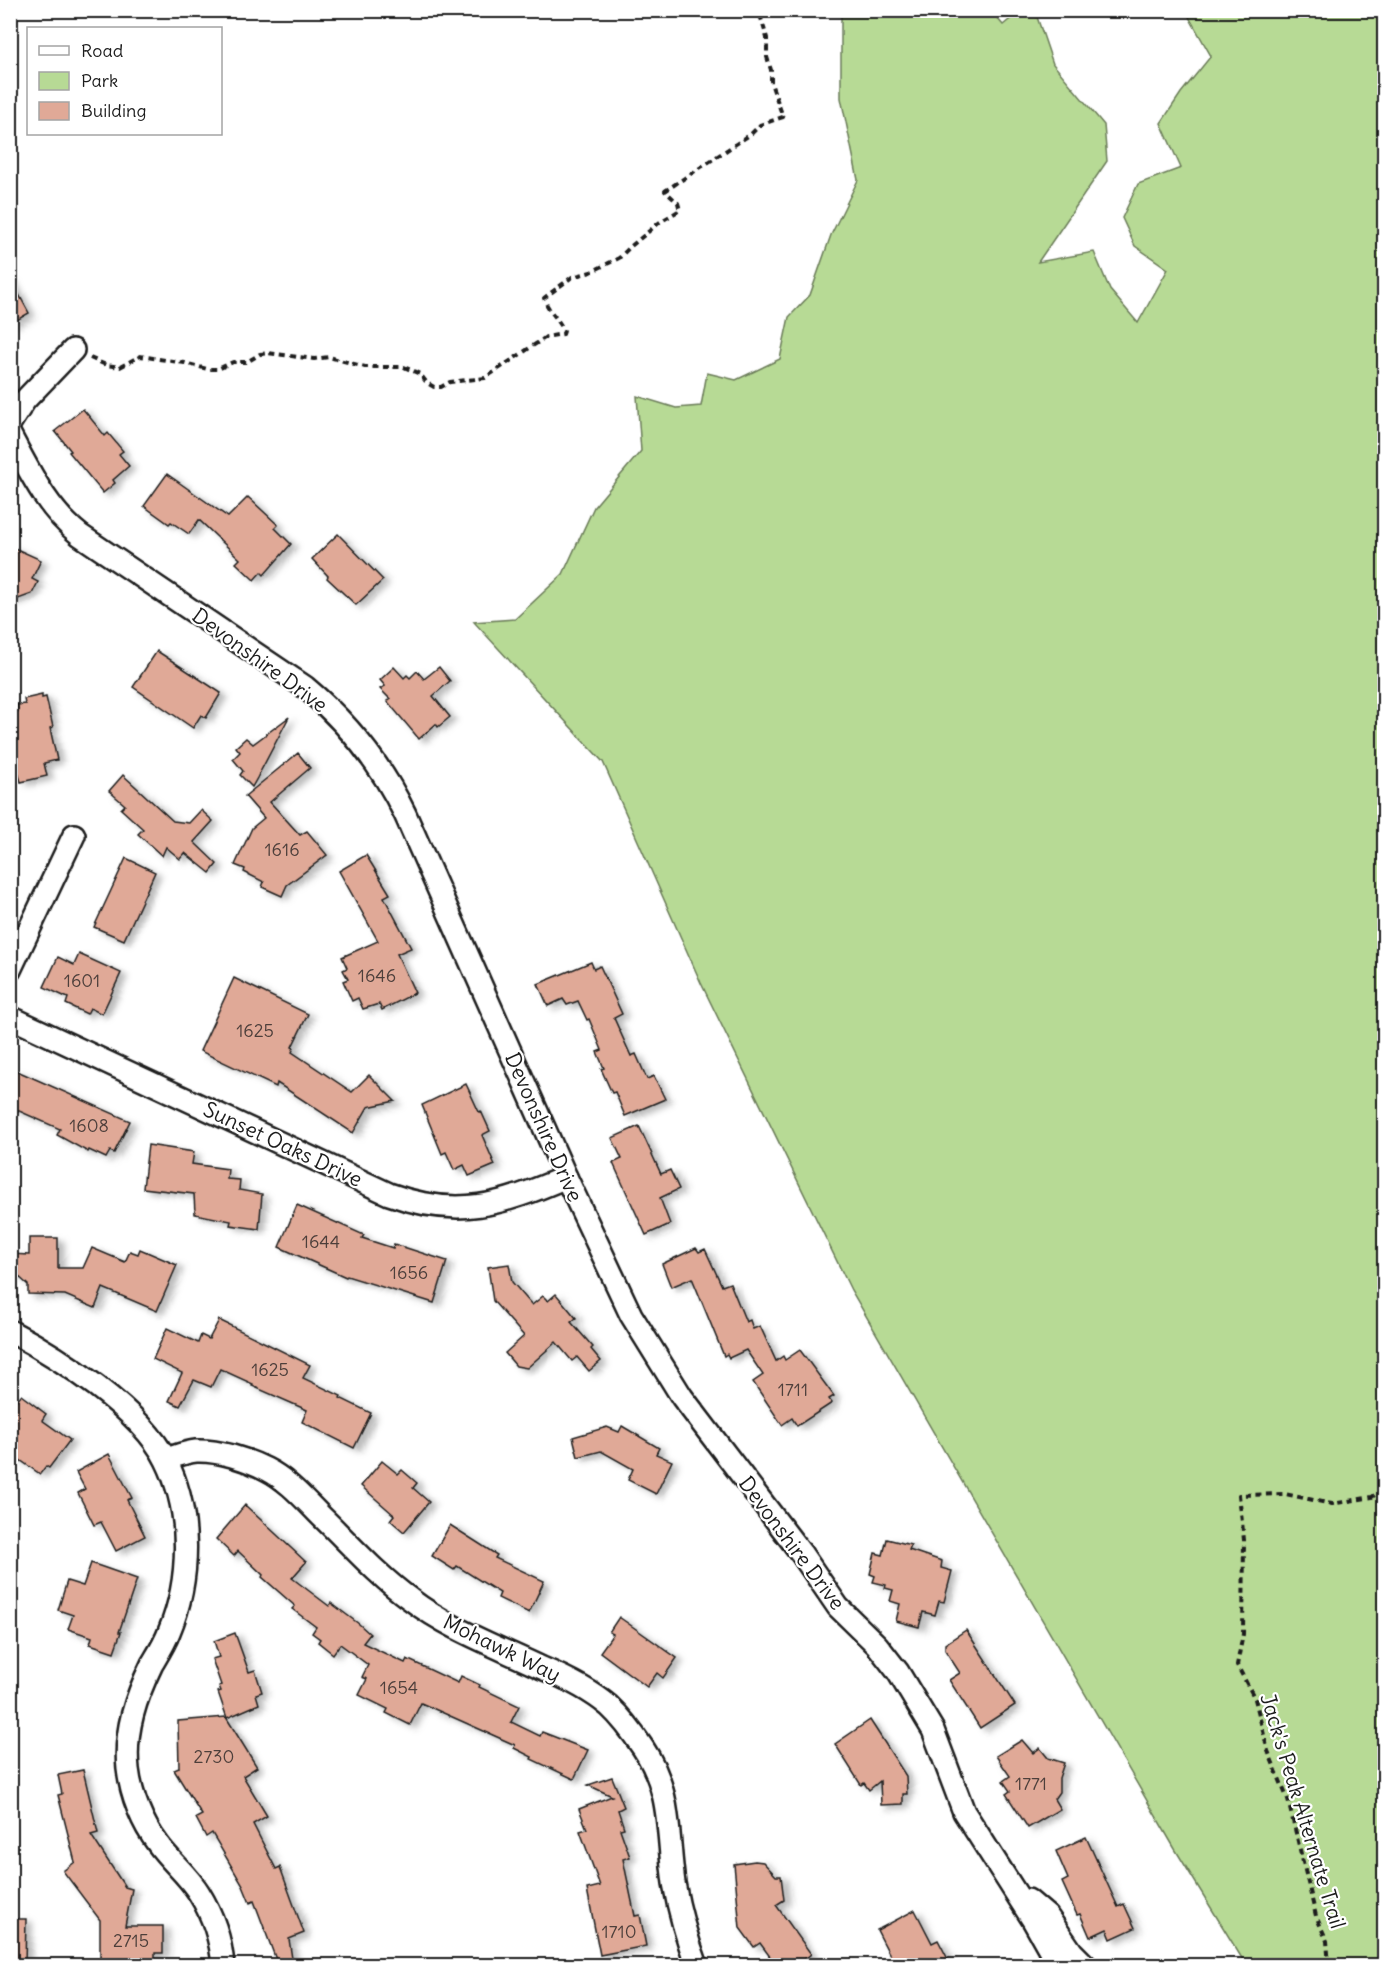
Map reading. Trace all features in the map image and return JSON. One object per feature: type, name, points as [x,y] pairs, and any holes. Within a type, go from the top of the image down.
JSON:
[{"type":"street","points":[[10,423],[25,400],[73,350]]},
{"type":"street","name":"Devonshire Drive","points":[[10,435],[46,501],[63,522],[80,536],[305,687],[323,702],[365,748],[400,803],[566,1177],[631,1316],[682,1397],[801,1554],[838,1607],[877,1645],[898,1672],[933,1730],[964,1812],[1059,1965]]},
{"type":"street","points":[[10,970],[74,835]]},
{"type":"street","name":"Sunset Oaks Drive","points":[[10,1017],[389,1194],[407,1200],[447,1207],[492,1204],[515,1198],[566,1177]]},
{"type":"street","points":[[10,1331],[59,1359],[129,1413],[142,1426],[166,1459],[178,1491],[186,1546],[183,1580],[169,1634],[135,1702],[128,1744],[128,1769],[133,1792],[149,1830],[198,1892],[209,1913],[223,1965]]},
{"type":"street","name":"Mohawk Way","points":[[166,1459],[194,1451],[207,1451],[250,1462],[270,1471],[293,1488],[379,1574],[411,1600],[445,1622],[581,1686],[608,1706],[633,1732],[645,1749],[663,1788],[674,1882],[697,1965]]},
{"type":"street","points":[[1013,1888],[1048,1917],[1072,1952],[1086,1965]]},
{"type":"path","points":[[73,350],[114,367],[126,365],[140,357],[184,363],[204,369],[218,369],[227,363],[247,362],[268,352],[314,359],[329,357],[371,368],[404,367],[420,374],[427,383],[434,387],[441,387],[450,382],[485,378],[546,337],[563,334],[561,323],[546,306],[543,298],[546,295],[572,277],[591,272],[619,258],[660,222],[680,210],[678,203],[665,191],[711,162],[756,128],[783,117],[771,83],[767,38],[756,10]]},
{"type":"path","name":"Jack's Peak Alternate Trail","points":[[1329,1965],[1327,1941],[1316,1916],[1288,1800],[1268,1751],[1255,1699],[1237,1665],[1243,1634],[1244,1540],[1239,1495],[1285,1494],[1332,1504],[1372,1497],[1384,1488]]},
{"type":"green space","points":[[841,11],[991,11],[1003,25],[1020,11],[1035,11],[1053,64],[1104,125],[1107,161],[1038,262],[1094,252],[1110,290],[1138,323],[1168,269],[1135,246],[1122,218],[1138,184],[1181,168],[1161,123],[1181,93],[1211,56],[1189,17],[1191,11],[1384,11],[1384,1965],[1246,1965],[1175,1849],[851,1290],[701,983],[603,762],[474,622],[515,619],[563,574],[594,507],[641,451],[637,396],[676,408],[701,406],[707,373],[736,380],[780,359],[789,317],[810,295],[831,235],[858,180],[841,98]]},
{"type":"building","points":[[10,278],[29,313],[10,324]]},
{"type":"building","points":[[83,409],[105,436],[108,433],[123,451],[119,454],[129,466],[113,480],[115,483],[103,493],[55,431]]},
{"type":"building","points":[[167,474],[228,517],[248,497],[278,525],[275,528],[291,544],[264,575],[261,572],[254,580],[236,563],[240,559],[199,520],[189,534],[171,522],[169,524],[144,506]]},
{"type":"building","points":[[338,534],[383,580],[356,605],[327,578],[328,576],[312,559]]},
{"type":"building","points":[[10,546],[41,560],[32,579],[38,582],[32,594],[10,602]]},
{"type":"building","points":[[157,651],[221,693],[206,718],[201,715],[193,728],[133,687]]},
{"type":"building","points":[[394,667],[404,678],[407,675],[410,678],[417,671],[424,679],[439,667],[450,681],[433,696],[450,717],[438,727],[436,724],[419,739],[387,701],[390,699],[380,689],[385,686],[380,680]]},
{"type":"building","points":[[42,695],[42,698],[46,697],[53,727],[50,728],[57,760],[44,763],[47,776],[21,782],[18,772],[16,773],[10,746],[10,726],[16,725],[13,713],[18,712],[17,705],[25,704],[24,699]]},
{"type":"building","points":[[289,717],[252,787],[240,775],[243,771],[233,759],[240,752],[236,747],[246,738],[253,744]]},
{"type":"building","points":[[298,753],[310,768],[270,802],[300,835],[307,831],[327,855],[287,885],[282,896],[262,887],[264,882],[235,865],[252,828],[264,818],[245,796]]},
{"type":"building","points":[[123,775],[173,821],[189,823],[201,810],[213,821],[194,842],[217,864],[210,873],[185,853],[180,859],[166,847],[162,856],[138,834],[143,829],[121,809],[125,805],[109,791]]},
{"type":"building","points":[[366,855],[390,894],[384,897],[411,948],[397,954],[415,993],[382,1010],[379,1004],[363,1009],[358,998],[352,1001],[343,981],[348,979],[343,970],[347,968],[342,957],[378,941],[339,871]]},
{"type":"building","points":[[126,858],[155,872],[124,940],[94,927]]},
{"type":"building","points":[[79,954],[121,973],[102,1014],[90,1008],[87,1014],[66,1004],[68,998],[44,987],[58,957],[74,965]]},
{"type":"building","points":[[591,962],[594,969],[600,966],[622,1014],[614,1018],[631,1056],[636,1054],[647,1079],[654,1076],[665,1099],[625,1116],[615,1092],[612,1093],[601,1069],[604,1068],[597,1052],[602,1050],[589,1019],[587,1020],[578,1001],[567,1005],[563,999],[548,1006],[538,984]]},
{"type":"building","points":[[234,978],[308,1014],[292,1047],[294,1048],[292,1052],[352,1092],[369,1075],[395,1101],[368,1107],[353,1133],[277,1083],[276,1087],[200,1051]]},
{"type":"building","points":[[15,1070],[130,1121],[114,1153],[110,1151],[106,1158],[89,1150],[88,1152],[57,1135],[60,1129],[10,1107],[10,1080]]},
{"type":"building","points":[[466,1084],[490,1131],[482,1135],[495,1165],[469,1176],[464,1165],[454,1170],[446,1152],[442,1154],[422,1105]]},
{"type":"building","points":[[639,1126],[661,1174],[670,1170],[679,1189],[660,1198],[670,1224],[646,1235],[613,1163],[622,1159],[612,1138]]},
{"type":"building","points":[[148,1145],[194,1152],[192,1164],[228,1169],[227,1179],[240,1180],[239,1190],[262,1194],[259,1229],[230,1225],[231,1221],[195,1214],[194,1194],[143,1188]]},
{"type":"building","points":[[297,1205],[364,1235],[362,1238],[393,1248],[394,1244],[447,1261],[434,1303],[346,1277],[279,1247]]},
{"type":"building","points":[[29,1238],[58,1238],[58,1268],[83,1268],[92,1248],[125,1262],[130,1251],[138,1254],[140,1249],[177,1265],[157,1311],[103,1288],[95,1308],[65,1295],[28,1294],[28,1285],[16,1274],[10,1274],[10,1254],[29,1255]]},
{"type":"building","points":[[696,1248],[699,1252],[705,1249],[722,1286],[730,1283],[746,1322],[750,1320],[753,1329],[760,1326],[776,1361],[783,1356],[785,1360],[800,1350],[834,1396],[829,1399],[832,1403],[797,1426],[792,1418],[782,1425],[753,1382],[763,1375],[746,1350],[729,1358],[727,1354],[724,1356],[692,1278],[671,1287],[662,1264]]},
{"type":"building","points":[[509,1264],[512,1282],[532,1305],[543,1296],[548,1301],[556,1294],[576,1318],[571,1322],[593,1347],[591,1349],[601,1361],[589,1371],[577,1357],[572,1361],[556,1342],[527,1368],[516,1366],[505,1353],[524,1336],[493,1301],[488,1267]]},
{"type":"building","points":[[219,1320],[310,1365],[303,1378],[371,1413],[354,1448],[302,1422],[307,1410],[220,1369],[211,1387],[194,1380],[180,1406],[169,1401],[182,1373],[153,1359],[167,1328],[198,1343],[201,1335],[209,1339]]},
{"type":"building","points":[[21,1395],[46,1414],[42,1420],[70,1440],[49,1468],[46,1466],[40,1474],[10,1453],[10,1408]]},
{"type":"building","points":[[622,1426],[659,1448],[656,1454],[672,1461],[656,1494],[628,1480],[633,1469],[601,1451],[578,1457],[573,1437],[607,1427],[619,1432]]},
{"type":"building","points":[[109,1454],[132,1498],[127,1500],[145,1536],[116,1551],[101,1522],[94,1525],[78,1493],[85,1489],[76,1472]]},
{"type":"building","points":[[382,1461],[398,1474],[402,1470],[417,1483],[413,1488],[429,1502],[404,1532],[390,1520],[394,1515],[361,1486]]},
{"type":"building","points":[[245,1505],[306,1562],[292,1578],[329,1606],[331,1603],[370,1634],[363,1643],[405,1663],[407,1659],[458,1683],[461,1676],[480,1685],[479,1687],[519,1706],[511,1722],[540,1736],[542,1732],[588,1750],[574,1779],[531,1759],[532,1757],[514,1748],[515,1745],[421,1703],[410,1725],[386,1713],[388,1709],[359,1695],[367,1679],[362,1677],[368,1665],[340,1644],[333,1654],[318,1642],[320,1639],[312,1633],[316,1627],[292,1609],[295,1606],[262,1577],[263,1575],[238,1551],[234,1556],[216,1539]]},
{"type":"building","points":[[450,1525],[497,1555],[495,1558],[544,1581],[529,1613],[498,1598],[500,1593],[457,1566],[454,1570],[432,1556]]},
{"type":"building","points":[[887,1539],[911,1545],[909,1550],[942,1561],[941,1568],[952,1571],[944,1602],[939,1601],[935,1615],[923,1612],[919,1627],[896,1621],[900,1604],[890,1601],[893,1590],[885,1588],[886,1585],[873,1582],[875,1576],[870,1574],[875,1553],[883,1555]]},
{"type":"building","points":[[91,1563],[137,1579],[114,1652],[90,1644],[92,1637],[68,1629],[73,1615],[58,1610],[67,1581],[83,1586]]},
{"type":"building","points":[[619,1617],[677,1658],[663,1678],[657,1673],[647,1687],[600,1652],[613,1634],[609,1632]]},
{"type":"building","points":[[966,1630],[1015,1705],[980,1728],[949,1680],[960,1673],[945,1650],[945,1644]]},
{"type":"building","points":[[235,1633],[249,1672],[255,1670],[262,1692],[256,1694],[259,1704],[227,1718],[218,1692],[221,1691],[219,1686],[221,1685],[212,1659],[219,1657],[214,1641]]},
{"type":"building","points":[[226,1717],[257,1767],[243,1776],[267,1816],[253,1824],[276,1869],[280,1867],[304,1933],[289,1939],[293,1965],[278,1965],[254,1901],[250,1903],[243,1886],[212,1833],[206,1837],[196,1818],[202,1815],[174,1770],[179,1768],[178,1721]]},
{"type":"building","points":[[870,1720],[906,1776],[907,1794],[903,1794],[903,1804],[881,1805],[880,1781],[869,1790],[864,1783],[861,1785],[835,1744]]},
{"type":"building","points":[[1022,1740],[1033,1753],[1040,1748],[1048,1758],[1064,1763],[1059,1778],[1059,1792],[1054,1799],[1060,1809],[1028,1828],[1006,1794],[1010,1791],[1003,1781],[1010,1776],[996,1756]]},
{"type":"building","points":[[83,1770],[98,1833],[91,1835],[125,1887],[132,1889],[125,1926],[163,1926],[163,1953],[155,1953],[155,1965],[111,1965],[111,1962],[100,1962],[100,1920],[63,1871],[75,1862],[58,1795],[62,1794],[58,1775]]},
{"type":"building","points":[[612,1777],[624,1807],[618,1810],[624,1828],[620,1829],[630,1857],[623,1859],[635,1916],[640,1915],[646,1946],[600,1955],[587,1889],[600,1886],[580,1831],[587,1829],[579,1809],[612,1796],[588,1785]]},
{"type":"building","points":[[1086,1837],[1118,1907],[1124,1904],[1135,1928],[1111,1939],[1107,1929],[1090,1937],[1062,1882],[1068,1879],[1056,1851]]},
{"type":"building","points":[[763,1862],[776,1876],[781,1876],[784,1900],[776,1905],[811,1954],[797,1965],[776,1965],[760,1943],[754,1947],[740,1928],[734,1864]]},
{"type":"building","points":[[915,1910],[932,1943],[938,1940],[951,1965],[895,1965],[877,1930]]},
{"type":"building","points":[[10,1919],[26,1919],[25,1965],[10,1965]]}]
